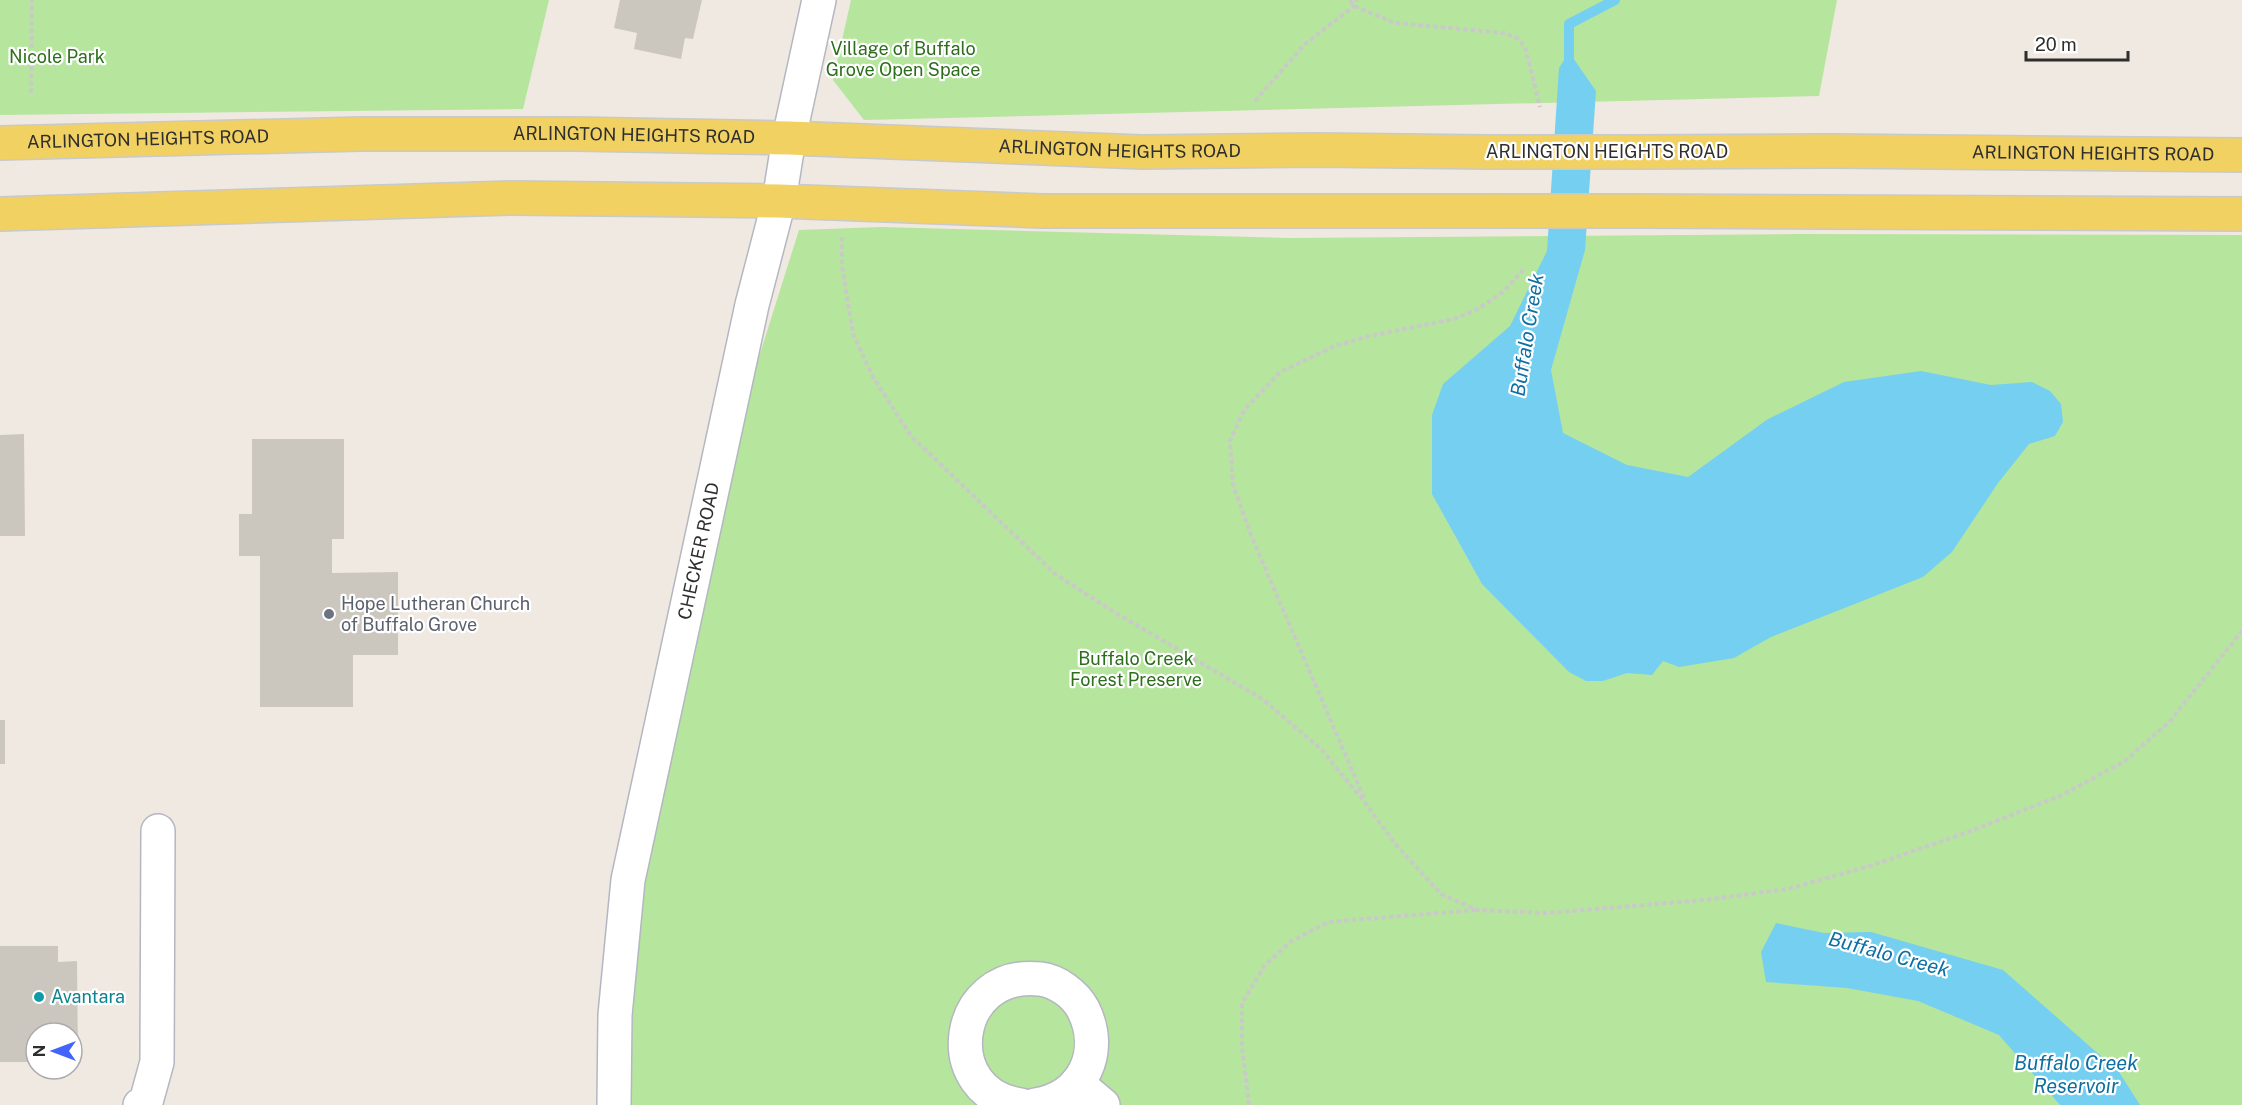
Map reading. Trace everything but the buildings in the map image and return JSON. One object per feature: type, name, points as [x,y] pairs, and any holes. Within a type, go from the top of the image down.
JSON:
[{"type":"main road","name":"ARLINGTON HEIGHTS ROAD","points":[[0,143],[361,134],[575,134],[789,138],[1142,152],[1833,151],[2242,155]]},
{"type":"main road","points":[[0,214],[512,198],[779,201],[1042,211],[2242,214]]},
{"type":"street","name":"CHECKER ROAD","points":[[614,1105],[615,1015],[628,880],[752,305],[779,201],[789,138],[819,0]]},
{"type":"street","points":[[140,1105],[146,1102],[157,1062],[158,831]]},
{"type":"street","points":[[1021,1105],[1010,1103],[993,1095],[979,1083],[969,1066],[965,1048],[965,1030],[973,1009],[986,993],[1004,982],[1025,977],[1046,980],[1065,989],[1080,1004],[1090,1023],[1092,1044],[1088,1065],[1077,1083],[1063,1096],[1035,1105]]},
{"type":"street","points":[[1077,1083],[1103,1105]]},
{"type":"path","points":[[31,93],[32,0]]},
{"type":"path","points":[[1350,0],[1354,6],[1395,22],[1504,33],[1517,38],[1525,47],[1540,107]]},
{"type":"path","points":[[1255,100],[1304,45],[1354,6],[1357,0]]},
{"type":"path","points":[[842,235],[842,266],[853,334],[873,377],[912,436],[1055,573],[1114,612],[1260,698],[1322,750],[1396,844],[1441,894],[1477,910]]},
{"type":"path","points":[[1366,804],[1251,535],[1233,485],[1230,441],[1244,410],[1280,372],[1335,346],[1365,337],[1454,319],[1478,309],[1504,291],[1523,270]]},
{"type":"path","points":[[1249,1105],[1242,1046],[1242,1003],[1265,965],[1290,942],[1328,922],[1477,910],[1547,913],[1704,900],[1788,889],[1870,866],[1968,832],[2060,796],[2125,761],[2170,722],[2242,631]]},
{"type":"green space","name":"Nicole Park","points":[[0,0],[549,0],[523,109],[0,115]]},
{"type":"green space","name":"Village of Buffalo Grove Open Space","points":[[851,0],[1837,0],[1819,96],[864,120],[833,80]]},
{"type":"green space","name":"Buffalo Creek Forest Preserve","points":[[881,227],[1289,238],[1799,234],[2242,235],[2242,1105],[628,1105],[636,961],[653,824],[745,401],[799,230]]},
{"type":"water","points":[[1569,52],[1596,91],[1585,250],[1551,370],[1563,433],[1627,465],[1688,477],[1768,419],[1844,382],[1921,371],[1991,385],[2032,382],[2050,391],[2061,404],[2063,422],[2055,436],[2029,444],[1998,483],[1952,552],[1923,577],[1771,637],[1734,658],[1679,667],[1663,661],[1652,675],[1627,673],[1603,681],[1586,681],[1569,672],[1482,584],[1432,494],[1432,415],[1443,384],[1510,326],[1547,251],[1559,68]]},
{"type":"water","name":"Buffalo Creek Reservoir","points":[[1776,923],[1824,933],[1871,932],[2003,970],[2119,1072],[2140,1105],[2060,1105],[1999,1035],[1918,1001],[1847,988],[1766,982],[1761,952]]},
{"type":"waterway","name":"Buffalo Creek","points":[[1569,65],[1569,24],[1615,0]]},
{"type":"place","name":"Hope Lutheran Church of Buffalo Grove","points":[[329,614]]},
{"type":"place","name":"Avantara","points":[[39,997]]}]
